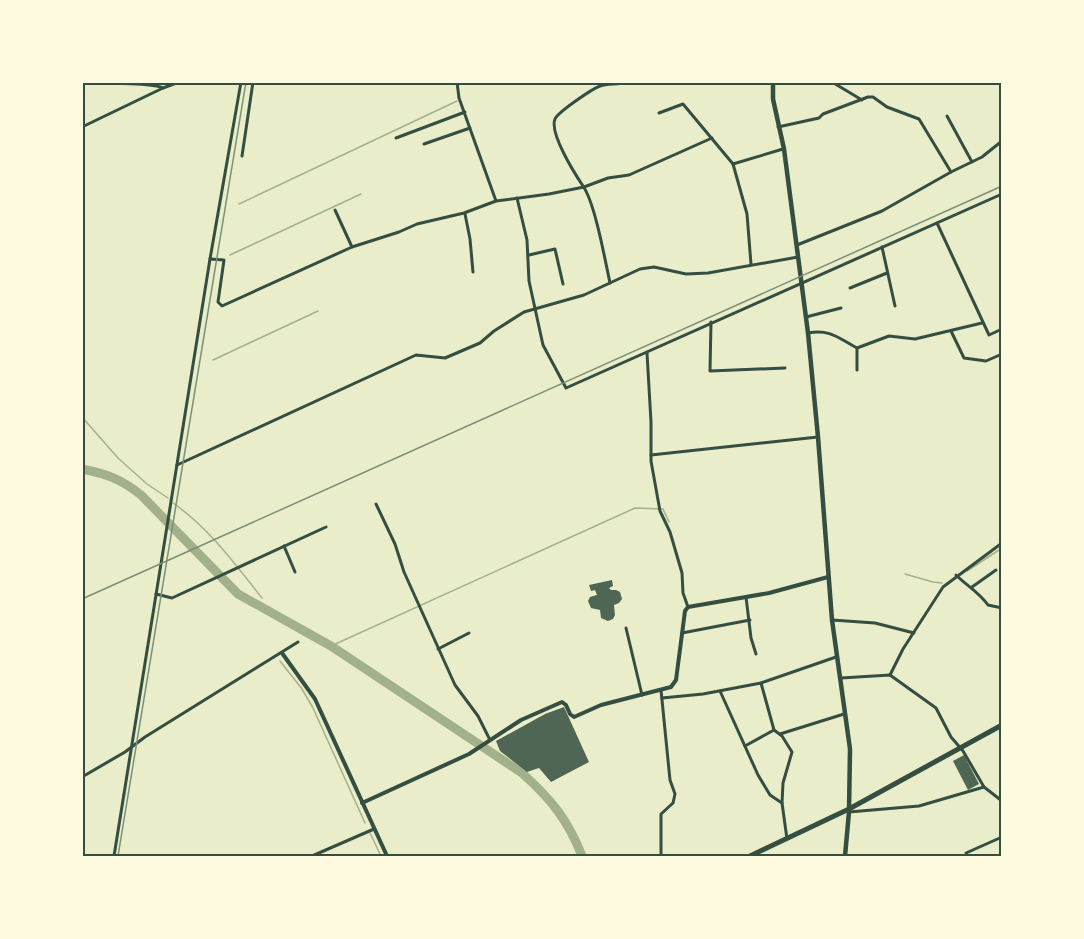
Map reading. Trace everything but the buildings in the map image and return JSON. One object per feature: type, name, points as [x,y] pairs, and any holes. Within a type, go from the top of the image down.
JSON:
[{"type":"main road","points":[[773,82],[773,99],[784,149],[808,333],[832,620],[850,749],[849,811],[845,856]]},
{"type":"main road","points":[[750,856],[766,854],[787,840],[849,811],[1002,725]]},
{"type":"street","points":[[107,82],[157,85],[163,88]]},
{"type":"street","points":[[82,127],[179,82]]},
{"type":"street","points":[[114,856],[210,259],[241,82]]},
{"type":"street","points":[[242,156],[253,82]]},
{"type":"street","points":[[458,82],[459,98],[496,201]]},
{"type":"street","points":[[610,284],[590,200],[584,187],[575,176],[557,135],[555,118],[600,86],[627,82]]},
{"type":"street","points":[[832,82],[862,100]]},
{"type":"street","points":[[778,127],[819,118],[823,114],[873,97],[886,107],[920,119],[951,172]]},
{"type":"street","points":[[659,113],[683,104],[733,164],[747,214],[751,264]]},
{"type":"street","points":[[396,138],[465,112]]},
{"type":"street","points":[[947,116],[972,162]]},
{"type":"street","points":[[424,144],[471,128]]},
{"type":"street","points":[[210,259],[224,260],[218,302],[222,306],[352,247],[417,224],[464,213],[496,201],[584,187],[608,178],[629,175],[712,138]]},
{"type":"street","points":[[797,245],[882,211],[982,157],[1002,141]]},
{"type":"street","points":[[733,164],[784,149]]},
{"type":"street","points":[[517,198],[527,240],[529,280],[543,345],[566,388],[1002,194]]},
{"type":"street","points":[[335,210],[352,247]]},
{"type":"street","points":[[464,213],[470,239],[473,272]]},
{"type":"street","points":[[937,223],[989,335],[1002,329]]},
{"type":"street","points":[[882,247],[895,306]]},
{"type":"street","points":[[529,255],[555,249],[563,284]]},
{"type":"street","points":[[177,465],[416,355],[445,358],[480,343],[513,318],[584,295],[640,269],[654,267],[686,274],[708,273],[798,257]]},
{"type":"street","points":[[850,288],[887,273]]},
{"type":"street","points":[[806,317],[841,308]]},
{"type":"street","points":[[711,322],[710,371],[785,368]]},
{"type":"street","points":[[857,348],[889,336],[915,339],[982,323]]},
{"type":"street","points":[[808,333],[821,331],[831,333],[857,348]]},
{"type":"street","points":[[951,332],[964,358],[987,361],[1002,354]]},
{"type":"street","points":[[857,348],[857,370]]},
{"type":"street","points":[[647,353],[651,455],[660,511],[670,532],[682,573],[683,593],[688,607]]},
{"type":"street","points":[[651,455],[818,437]]},
{"type":"street","points":[[376,504],[455,685],[478,716],[490,740]]},
{"type":"street","points":[[156,594],[172,598],[326,527]]},
{"type":"street","points":[[890,675],[943,587],[956,575],[1002,543]]},
{"type":"street","points":[[284,546],[295,572]]},
{"type":"street","points":[[972,587],[996,570]]},
{"type":"street","points":[[956,575],[967,586],[972,587],[988,605],[1001,607]]},
{"type":"street","points":[[362,803],[469,753],[521,720],[562,702],[574,717],[601,705],[671,687],[676,680],[685,611],[688,607],[769,593],[828,577]]},
{"type":"street","points":[[746,597],[751,638],[756,654]]},
{"type":"street","points":[[682,633],[750,620]]},
{"type":"street","points":[[832,620],[875,623],[914,633]]},
{"type":"street","points":[[626,628],[642,695]]},
{"type":"street","points":[[438,649],[469,633]]},
{"type":"street","points":[[82,777],[298,642]]},
{"type":"street","points":[[282,653],[315,699],[387,856]]},
{"type":"street","points":[[662,698],[761,683],[836,657]]},
{"type":"street","points":[[839,678],[890,675],[936,708],[984,787],[1002,801]]},
{"type":"street","points":[[761,683],[774,730],[780,734],[792,752],[783,783],[784,835],[787,840]]},
{"type":"street","points":[[661,690],[670,780],[675,794],[673,803],[661,814],[661,856]]},
{"type":"street","points":[[720,691],[758,775],[770,795],[782,803]]},
{"type":"street","points":[[780,734],[846,714]]},
{"type":"street","points":[[745,746],[774,730]]},
{"type":"street","points":[[849,811],[920,806],[984,787]]},
{"type":"street","points":[[312,856],[374,829]]},
{"type":"street","points":[[967,856],[966,853],[1002,837]]},
{"type":"waterway","points":[[239,204],[457,101]]},
{"type":"waterway","points":[[230,255],[361,194]]},
{"type":"waterway","points":[[213,360],[318,311]]},
{"type":"waterway","points":[[82,417],[118,458],[147,484],[168,498]]},
{"type":"waterway","points":[[82,469],[113,478],[141,495],[238,594],[331,646],[522,773],[558,811],[571,831],[582,856]]},
{"type":"waterway","points":[[173,503],[210,535],[262,598]]},
{"type":"waterway","points":[[331,646],[635,508],[663,509],[669,522]]},
{"type":"waterway","points":[[967,571],[1002,548]]},
{"type":"waterway","points":[[905,574],[942,583]]},
{"type":"waterway","points":[[280,661],[302,689],[313,708],[365,823]]},
{"type":"waterway","points":[[370,833],[381,856]]},
{"type":"railway","points":[[118,856],[246,82]]},
{"type":"railway","points":[[82,599],[1002,186]]}]
